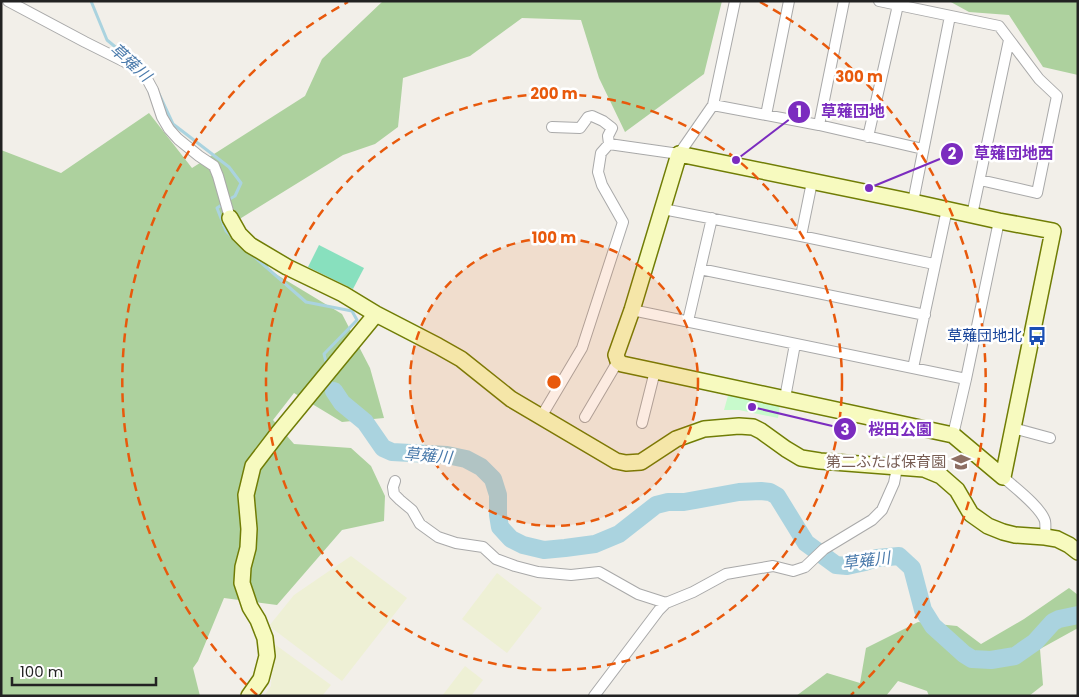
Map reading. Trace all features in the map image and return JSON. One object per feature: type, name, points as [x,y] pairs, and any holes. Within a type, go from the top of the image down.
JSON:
[{"type":"street","points":[[8,1],[125,62],[147,78],[162,117],[169,129],[178,139],[214,166],[230,218],[239,234],[250,245],[287,268],[343,294],[376,314],[438,346],[461,360],[511,399],[610,458],[626,463],[641,462],[676,439],[704,429],[739,426],[753,427],[801,458],[924,469],[941,476],[957,490],[971,514],[988,526],[1015,535],[1057,539],[1078,552]]},
{"type":"street","points":[[735,1],[713,105],[679,154],[632,310],[616,355],[618,361],[622,364],[654,371],[954,434],[1038,509],[1046,526],[1044,537]]},
{"type":"street","points":[[766,115],[789,1]]},
{"type":"street","points":[[819,125],[844,1]]},
{"type":"street","points":[[879,1],[999,26],[1039,79],[1057,96],[1037,194],[980,180]]},
{"type":"street","points":[[868,137],[898,5]]},
{"type":"street","points":[[912,202],[950,16]]},
{"type":"street","points":[[972,215],[1009,40]]},
{"type":"street","points":[[713,105],[819,125],[923,149]]},
{"type":"street","points":[[541,418],[582,348],[623,222],[602,185],[598,172],[601,153],[609,144],[608,136],[612,128],[603,120],[592,116],[588,117],[580,128],[552,127]]},
{"type":"street","points":[[609,144],[679,154],[1053,231],[1003,477]]},
{"type":"street","points":[[801,236],[812,182]]},
{"type":"street","points":[[663,209],[934,264]]},
{"type":"street","points":[[913,368],[947,210]]},
{"type":"street","points":[[688,321],[712,218]]},
{"type":"street","points":[[954,434],[999,221]]},
{"type":"street","points":[[700,269],[925,315]]},
{"type":"street","points":[[632,310],[966,379]]},
{"type":"street","points":[[249,696],[261,679],[267,656],[258,620],[250,607],[242,583],[249,529],[246,495],[253,466],[376,314]]},
{"type":"street","points":[[785,398],[795,344]]},
{"type":"street","points":[[585,417],[618,361]]},
{"type":"street","points":[[642,423],[654,371]]},
{"type":"street","points":[[1013,428],[1050,438]]},
{"type":"street","points":[[594,696],[666,603],[693,592],[726,574],[773,566],[793,571],[804,567],[824,549],[872,520],[882,510],[894,483],[897,468]]},
{"type":"street","points":[[395,480],[394,494],[412,510],[420,524],[438,537],[456,543],[483,547],[496,559],[538,572],[571,575],[599,572],[638,594],[666,603]]},
{"type":"green space","points":[[383,1],[722,1],[704,74],[625,132],[599,78],[581,20],[522,18],[470,56],[403,78],[398,127],[375,144],[343,155],[238,220],[222,225],[226,231],[267,263],[269,270],[342,314],[370,368],[384,418],[342,422],[294,393],[273,420],[294,444],[351,448],[371,466],[385,496],[384,521],[342,530],[277,605],[224,598],[198,661],[193,668],[200,696],[1,696],[1,150],[61,173],[149,113],[192,168],[305,96],[322,59]]},
{"type":"green space","points":[[949,1],[1078,1],[1078,75],[1043,67],[1009,15],[969,12]]},
{"type":"green space","points":[[319,245],[364,268],[353,289],[308,267]]},
{"type":"green space","points":[[729,392],[780,405],[778,418],[739,410],[724,410]]},
{"type":"green space","points":[[351,556],[407,598],[342,681],[269,626],[294,595]]},
{"type":"green space","points":[[497,573],[542,608],[507,653],[462,619]]},
{"type":"green space","points":[[1069,588],[1078,595],[1078,628],[1040,649],[1043,685],[1029,696],[929,696],[927,691],[898,681],[886,696],[796,696],[827,673],[860,683],[866,648],[918,622],[957,626],[981,644],[1024,619]]},
{"type":"green space","points":[[273,643],[331,685],[322,696],[264,696],[271,686]]},
{"type":"green space","points":[[465,666],[483,680],[471,696],[442,696]]},
{"type":"waterway","name":"草薙川","points":[[91,1],[107,40],[136,64]]},
{"type":"waterway","name":"草薙川","points":[[159,94],[173,124],[229,167],[241,183],[235,196],[228,200]]},
{"type":"waterway","name":"草薙川","points":[[223,204],[217,208],[226,231],[234,239]]},
{"type":"waterway","name":"草薙川","points":[[250,253],[306,302],[352,311],[357,320],[324,354],[327,366]]},
{"type":"waterway","name":"草薙川","points":[[330,377],[334,391]]},
{"type":"waterway","name":"草薙川","points":[[334,391],[342,403],[365,422],[383,448],[392,452],[447,455],[466,459],[481,467],[493,479],[498,495],[500,527],[511,539],[523,545],[544,550],[595,544],[619,534],[656,505],[739,492],[770,492],[777,496],[806,543],[836,565],[847,566],[877,558],[899,556],[912,568],[923,610],[933,626],[972,659],[991,660],[1015,656],[1035,642],[1053,622],[1078,615]]},
{"type":"place","name":"草薙団地","points":[[736,160]]},
{"type":"place","name":"草薙団地西","points":[[869,188]]},
{"type":"place","name":"草薙団地北","points":[[1037,336]]},
{"type":"place","name":"桜田公園","points":[[752,407]]},
{"type":"place","name":"第二ふたば保育園","points":[[961,462]]}]
